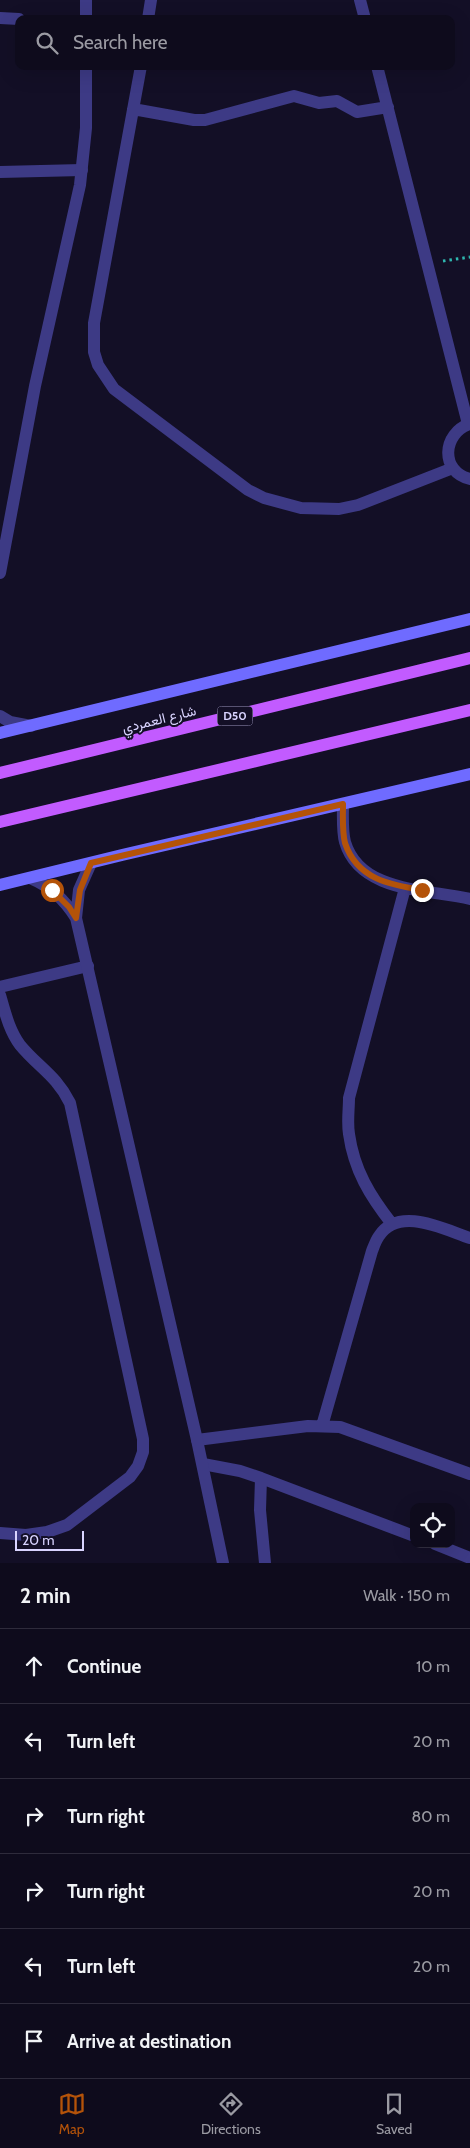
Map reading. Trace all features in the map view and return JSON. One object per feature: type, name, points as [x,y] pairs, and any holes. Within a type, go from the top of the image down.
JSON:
[{"type":"main road","name":"شارع العمردي","points":[[0,773],[470,658]]},
{"type":"main road","points":[[0,822],[470,710]]},
{"type":"street","points":[[86,0],[86,15]]},
{"type":"street","points":[[149,15],[151,0]]},
{"type":"street","points":[[360,0],[364,15]]},
{"type":"street","points":[[0,18],[15,19]]},
{"type":"street","points":[[0,573],[35,386],[82,170],[86,128],[86,70]]},
{"type":"street","points":[[140,70],[94,330],[94,352],[98,365],[114,389],[248,490],[282,505],[320,510],[358,506],[453,468]]},
{"type":"street","points":[[378,70],[469,424],[454,434],[450,442],[449,460],[459,474],[470,479]]},
{"type":"street","points":[[133,109],[194,120],[205,120],[294,96],[319,103],[337,101],[357,112],[388,107]]},
{"type":"street","points":[[0,172],[82,170]]},
{"type":"street","points":[[0,733],[470,619]]},
{"type":"street","points":[[0,716],[10,722],[30,726]]},
{"type":"street","points":[[0,886],[470,774]]},
{"type":"street","points":[[343,804],[345,842],[352,856],[362,869],[382,882],[405,888],[470,899]]},
{"type":"street","points":[[76,918],[80,890],[91,863]]},
{"type":"street","points":[[30,878],[57,894],[76,918],[197,1440],[223,1563]]},
{"type":"street","points":[[392,1224],[371,1197],[356,1166],[349,1133],[349,1098],[405,888]]},
{"type":"street","points":[[0,987],[88,966]]},
{"type":"street","points":[[0,995],[11,1031],[19,1044],[52,1074],[62,1087],[70,1103],[144,1439],[138,1466],[130,1477],[67,1525],[47,1532],[26,1535],[0,1533]]},
{"type":"street","points":[[322,1426],[372,1250],[379,1236],[392,1224],[408,1220],[424,1223],[470,1238]]},
{"type":"street","points":[[197,1440],[308,1426],[322,1426],[358,1432],[470,1474]]},
{"type":"street","points":[[202,1464],[240,1471],[410,1534]]},
{"type":"street","points":[[260,1478],[260,1510],[265,1563]]},
{"type":"street","points":[[445,1548],[470,1558]]},
{"type":"path","points":[[447,260],[470,257]]},
{"type":"route","points":[[52,890],[69,907],[76,918],[80,890],[84,876],[91,863],[343,804],[345,842],[352,856],[362,869],[382,882],[422,890]]}]
